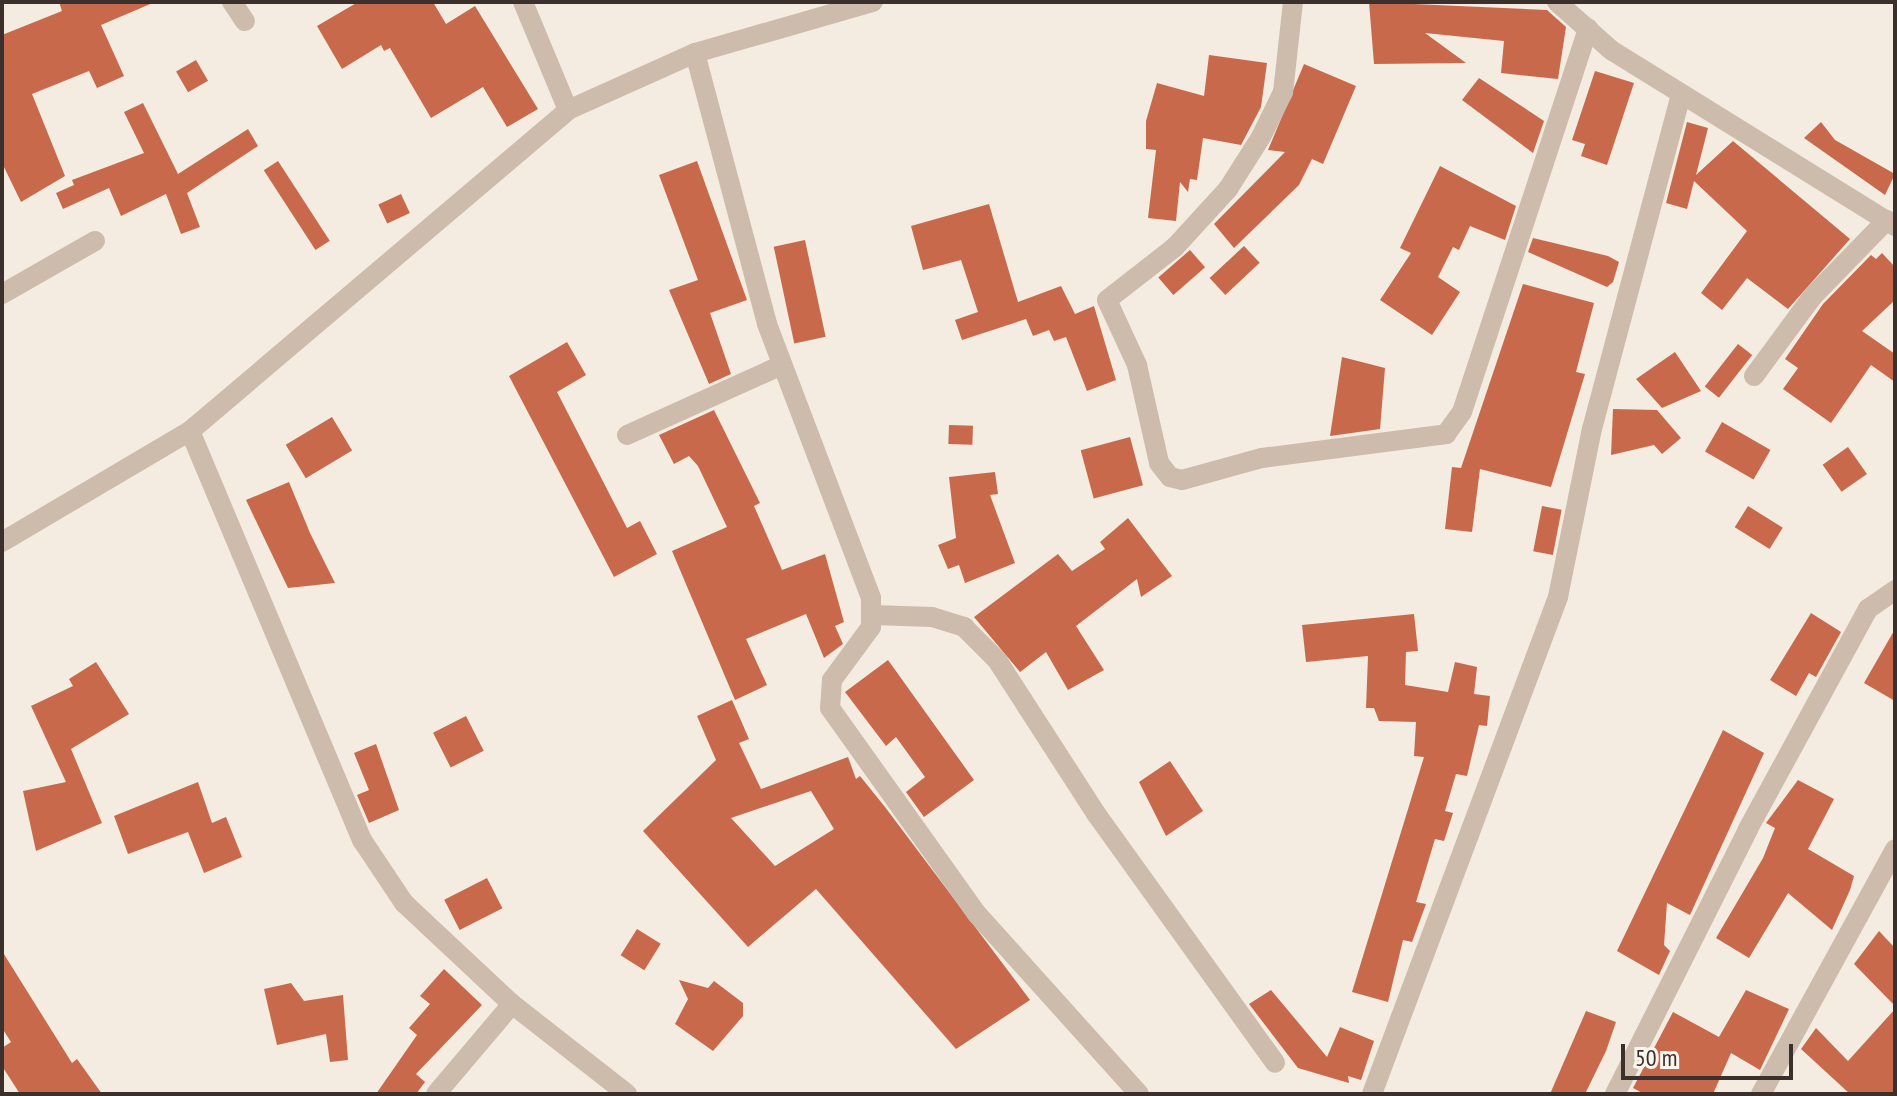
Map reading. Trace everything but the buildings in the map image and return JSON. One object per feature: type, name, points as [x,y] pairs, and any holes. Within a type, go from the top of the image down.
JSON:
[{"type":"street","points":[[232,2],[245,21]]},
{"type":"street","points":[[523,2],[568,110]]},
{"type":"street","points":[[2,542],[190,431],[568,110],[695,53],[873,2]]},
{"type":"street","points":[[1293,2],[1283,92],[1261,137],[1228,189],[1175,247],[1107,300],[1137,365],[1159,463],[1170,477],[1182,480],[1262,458],[1446,434],[1462,412],[1588,28]]},
{"type":"street","points":[[1557,2],[1588,28],[1681,94],[1891,223],[1813,296],[1754,376]]},
{"type":"street","points":[[695,53],[782,365],[873,615],[871,627],[832,680],[830,708],[977,914],[1139,1094]]},
{"type":"street","points":[[1372,1094],[1558,597],[1592,429],[1681,94]]},
{"type":"street","points":[[2,294],[95,241]]},
{"type":"street","points":[[627,435],[782,365]]},
{"type":"street","points":[[190,431],[362,840],[404,903],[512,1004],[627,1094]]},
{"type":"street","points":[[1615,1094],[1748,829],[1868,609],[1895,590]]},
{"type":"street","points":[[873,615],[932,617],[964,627],[997,660],[1097,815],[1275,1063]]},
{"type":"street","points":[[1761,1094],[1895,849]]},
{"type":"street","points":[[436,1094],[512,1004]]}]
